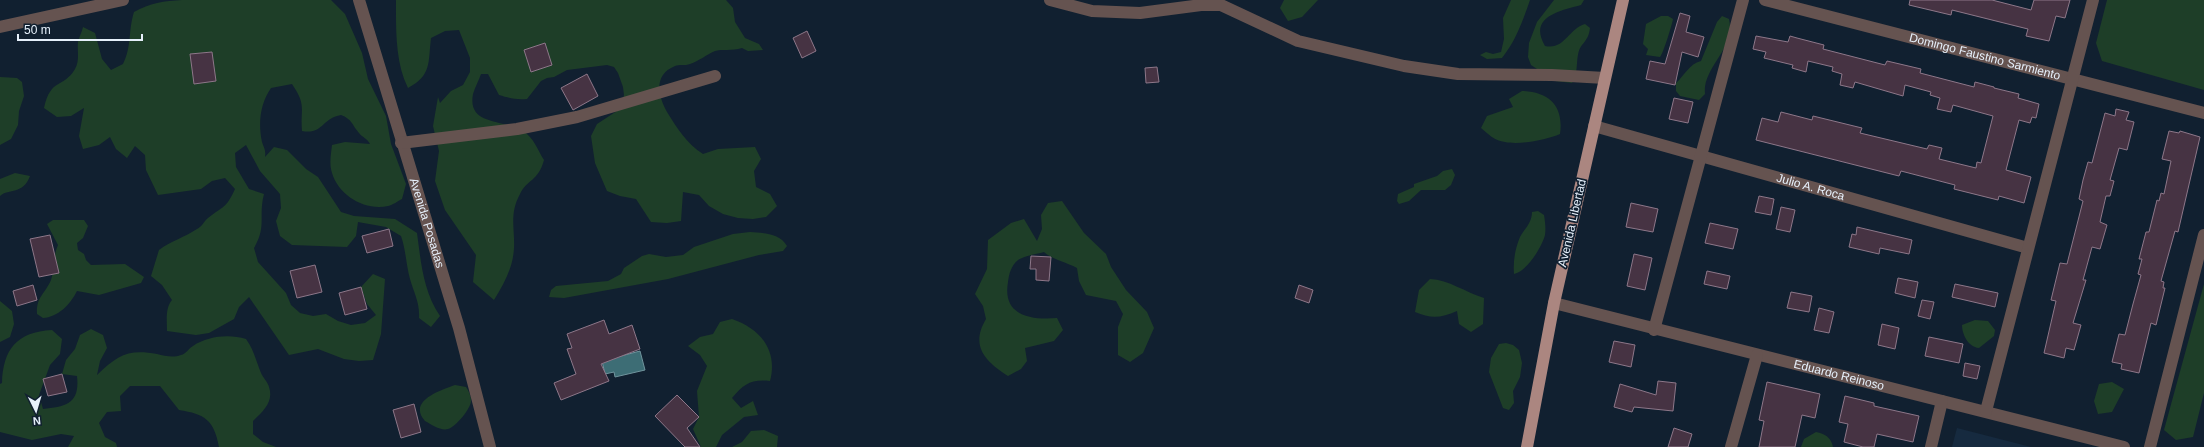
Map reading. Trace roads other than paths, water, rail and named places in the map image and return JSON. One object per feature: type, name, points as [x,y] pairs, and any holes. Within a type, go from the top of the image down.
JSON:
[{"type":"main road","name":"Avenida Libertad","points":[[1527,447],[1554,303],[1623,0]]},
{"type":"street","points":[[0,27],[123,0]]},
{"type":"street","name":"Avenida Posadas","points":[[359,0],[401,143],[459,328],[490,447]]},
{"type":"street","points":[[1050,0],[1092,11],[1124,12],[1140,12],[1201,5],[1221,5],[1298,41],[1404,66],[1458,74],[1552,75],[1605,78]]},
{"type":"street","points":[[1654,330],[1743,0]]},
{"type":"street","name":"Domingo Faustino Sarmiento","points":[[1765,0],[2073,78],[2204,113]]},
{"type":"street","points":[[1986,412],[2093,0]]},
{"type":"street","points":[[401,143],[516,129],[577,117],[715,76]]},
{"type":"street","name":"Julio A. Roca","points":[[1594,126],[2028,248]]},
{"type":"street","points":[[2150,447],[2204,235]]},
{"type":"street","name":"Eduardo Reinoso","points":[[1554,303],[1654,330],[2124,447]]},
{"type":"street","points":[[1731,447],[1757,355]]},
{"type":"street","points":[[1931,447],[1942,401]]}]
